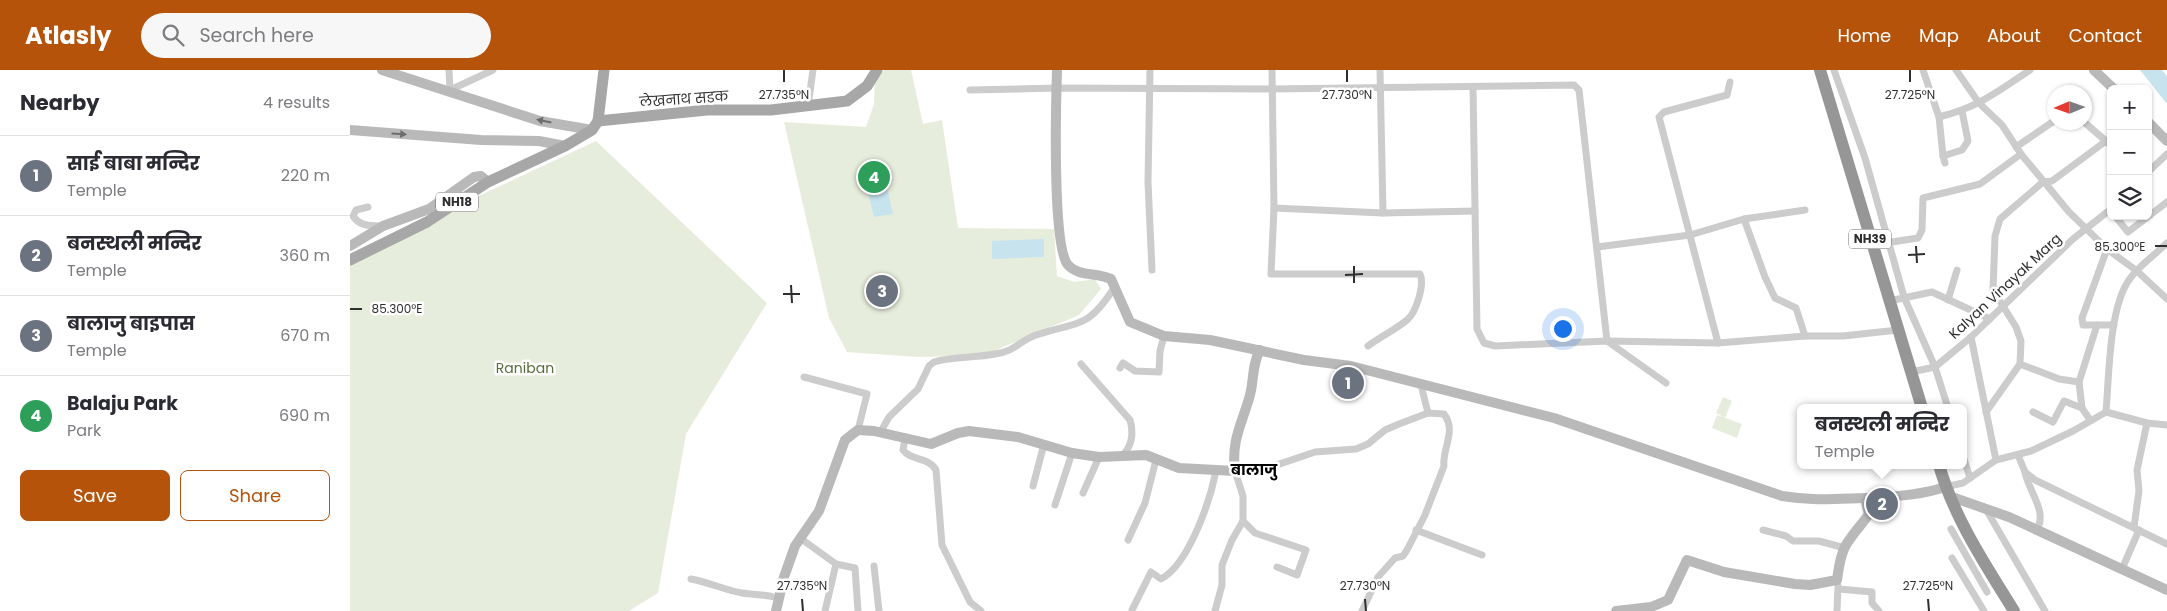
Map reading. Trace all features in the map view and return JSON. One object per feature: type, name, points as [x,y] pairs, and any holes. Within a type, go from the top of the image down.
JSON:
[{"type":"highway","name":"NH39","points":[[1820,70],[1921,404]]},
{"type":"highway","points":[[1940,469],[1947,492],[1962,524],[2014,611]]},
{"type":"main road","points":[[595,125],[604,70]]},
{"type":"main road","name":"लेखनाथ सडक","points":[[595,125],[696,111],[771,110],[848,101],[867,86],[877,70]]},
{"type":"main road","name":"NH18","points":[[350,260],[427,222],[488,182],[565,146],[595,125]]},
{"type":"street","points":[[382,70],[450,90],[540,121],[595,125]]},
{"type":"street","points":[[449,70],[450,90]]},
{"type":"street","points":[[450,90],[493,70]]},
{"type":"street","points":[[808,106],[813,70]]},
{"type":"street","points":[[1058,70],[1057,204],[1064,260],[1076,271],[1103,275],[1111,279],[1130,322],[1164,336],[1210,340],[1304,360],[1351,366],[1554,418],[1782,496],[1816,501],[1947,492],[1996,460],[2018,455],[2073,431],[2106,412],[2147,423],[2167,425]]},
{"type":"street","points":[[1150,70],[1148,182],[1152,270]]},
{"type":"street","points":[[1272,70],[1274,208],[1271,274],[1420,274],[1423,287],[1409,319],[1368,346]]},
{"type":"street","points":[[1380,70],[1383,213]]},
{"type":"street","points":[[1834,70],[1865,158],[1890,241],[1904,298],[1935,367],[1947,404]]},
{"type":"street","points":[[1923,70],[1939,117],[1944,160],[1962,150],[1968,141],[1962,111]]},
{"type":"street","points":[[1956,70],[1979,103],[2002,124],[2021,154],[2086,229],[2107,249],[2137,271],[2167,299]]},
{"type":"street","points":[[1961,70],[1966,70]]},
{"type":"street","points":[[1939,117],[1962,111],[2000,93],[2030,70]]},
{"type":"street","points":[[2094,70],[2110,85]]},
{"type":"street","points":[[1718,343],[1659,117],[1664,112],[1727,94],[1730,82]]},
{"type":"street","points":[[970,90],[1574,85],[1580,90],[1607,341],[1666,383]]},
{"type":"street","points":[[1473,87],[1477,329],[1484,342],[1495,346],[1607,341],[1718,343],[1805,336],[1843,336],[1898,330]]},
{"type":"street","points":[[2016,147],[2047,126]]},
{"type":"street","points":[[2152,126],[2167,141]]},
{"type":"street","points":[[2092,129],[2107,143]]},
{"type":"street","points":[[350,130],[481,140],[539,141],[565,146]]},
{"type":"street","points":[[1986,412],[2020,364],[2021,341],[2016,327],[1993,290],[1993,253],[2000,219],[2044,182],[2052,180],[2107,145]]},
{"type":"street","points":[[1872,245],[1890,241],[1916,239],[1920,236],[1922,230],[1923,198],[1980,184],[2021,154]]},
{"type":"street","points":[[2152,168],[2167,154]]},
{"type":"street","points":[[350,246],[383,226],[429,209],[474,177],[481,176],[488,182]]},
{"type":"street","points":[[2152,214],[2167,202]]},
{"type":"street","points":[[368,207],[356,210],[353,216],[364,225],[383,226]]},
{"type":"street","points":[[1274,208],[1383,213],[1475,211]]},
{"type":"street","points":[[1597,247],[1690,235],[1744,219],[1804,210]]},
{"type":"street","name":"Kalyan Vinayak Marg","points":[[1911,372],[1935,367],[1990,320],[2086,229],[2107,212]]},
{"type":"street","points":[[1744,219],[1752,246],[1775,298],[1796,308],[1805,336]]},
{"type":"street","points":[[2118,220],[2128,232],[2144,220]]},
{"type":"street","points":[[2106,412],[2114,325],[2123,292],[2128,281],[2167,243]]},
{"type":"street","points":[[2107,249],[2082,318],[2083,324],[2114,325]]},
{"type":"street","points":[[1948,300],[1957,270]]},
{"type":"street","points":[[880,433],[888,417],[918,389],[929,366],[934,362],[1010,351],[1034,336],[1080,323],[1090,318],[1104,304],[1114,288]]},
{"type":"street","points":[[1889,301],[1927,292],[1990,320]]},
{"type":"street","points":[[2090,420],[2082,408],[2079,382],[2097,325]]},
{"type":"street","points":[[1120,368],[1123,362],[1135,371],[1160,372],[1160,351],[1164,336]]},
{"type":"street","points":[[1971,337],[1996,460]]},
{"type":"street","points":[[1215,611],[1222,585],[1222,566],[1232,540],[1243,521],[1243,496],[1235,471],[1233,449],[1236,431],[1250,396],[1254,360],[1260,350]]},
{"type":"street","points":[[1081,364],[1130,420],[1133,432],[1129,449],[1120,458]]},
{"type":"street","points":[[2020,364],[2059,379],[2079,382]]},
{"type":"street","points":[[776,611],[789,561],[800,538],[819,511],[845,440],[858,430],[867,394],[804,377]]},
{"type":"street","points":[[1421,385],[1428,414]]},
{"type":"street","points":[[2033,412],[2053,422],[2064,401],[2082,408]]},
{"type":"street","points":[[858,430],[931,444],[958,433],[969,431],[1018,437],[1072,453],[1120,458],[1140,455],[1180,468],[1235,471],[1268,468],[1315,452],[1362,447],[1385,430],[1428,414],[1444,414],[1450,422],[1450,433],[1442,458],[1442,473],[1425,515],[1403,556],[1395,558],[1378,576],[1362,611]]},
{"type":"street","points":[[2122,569],[2137,528],[2139,491],[2137,470],[2147,423]]},
{"type":"street","points":[[905,438],[903,450],[906,454],[925,460],[936,470],[942,545],[974,610]]},
{"type":"street","points":[[1033,486],[1044,444]]},
{"type":"street","points":[[1055,505],[1072,453]]},
{"type":"street","points":[[2018,455],[2040,509],[2040,525],[2036,530]]},
{"type":"street","points":[[1083,492],[1099,457]]},
{"type":"street","points":[[1128,540],[1145,503],[1156,460]]},
{"type":"street","points":[[1967,469],[1970,478]]},
{"type":"street","points":[[1132,610],[1151,572],[1161,579],[1178,566],[1208,504],[1216,470]]},
{"type":"street","points":[[2024,472],[2082,504],[2137,528],[2167,544]]},
{"type":"street","points":[[1947,492],[1987,511],[2009,517],[2167,590]]},
{"type":"street","points":[[1837,611],[1840,559],[1849,540],[1860,529],[1869,514],[1865,498]]},
{"type":"street","points":[[1987,511],[2045,611]]},
{"type":"street","points":[[1243,521],[1255,533],[1306,550],[1297,575],[1277,568]]},
{"type":"street","points":[[1950,529],[1987,592]]},
{"type":"street","points":[[1416,530],[1482,555]]},
{"type":"street","points":[[1763,530],[1786,536],[1793,541],[1819,541],[1845,548]]},
{"type":"street","points":[[800,538],[836,564],[855,568],[858,611]]},
{"type":"street","points":[[1952,558],[1984,611]]},
{"type":"street","points":[[1616,611],[1651,607],[1668,600],[1687,560],[1724,572],[1795,584],[1838,585],[1872,592],[1872,603],[1879,611]]},
{"type":"street","points":[[825,611],[836,564]]},
{"type":"street","points":[[874,566],[878,611]]},
{"type":"street","points":[[691,579],[709,582],[740,593],[764,594],[778,598]]},
{"type":"green space","points":[[885,70],[911,70],[923,124],[942,120],[958,228],[1054,229],[1057,276],[1074,282],[1095,279],[1101,289],[1079,315],[994,351],[967,356],[917,357],[847,352],[829,318],[784,122],[866,127],[874,104],[875,75]]},
{"type":"green space","name":"Raniban","points":[[596,141],[767,303],[686,434],[658,593],[629,611],[350,611],[350,256]]},
{"type":"green space","points":[[1723,397],[1732,401],[1725,418],[1716,413]]},
{"type":"green space","points":[[1717,415],[1742,424],[1737,438],[1712,428]]},
{"type":"water","points":[[2140,70],[2162,70],[2167,76],[2167,104],[2152,85]]},
{"type":"water","points":[[881,162],[893,214],[874,217],[861,165]]},
{"type":"water","points":[[1044,239],[1044,257],[992,259],[992,241]]},
{"type":"place","name":"Balaju Park","points":[[874,177]]},
{"type":"place","name":"बालाजु बाइपास","points":[[882,291]]},
{"type":"place","name":"साई बाबा मन्दिर","points":[[1348,383]]},
{"type":"place","name":"बनस्थली मन्दिर","points":[[1882,504]]},
{"type":"district","name":"बालाजु","points":[[1254,470]]}]
